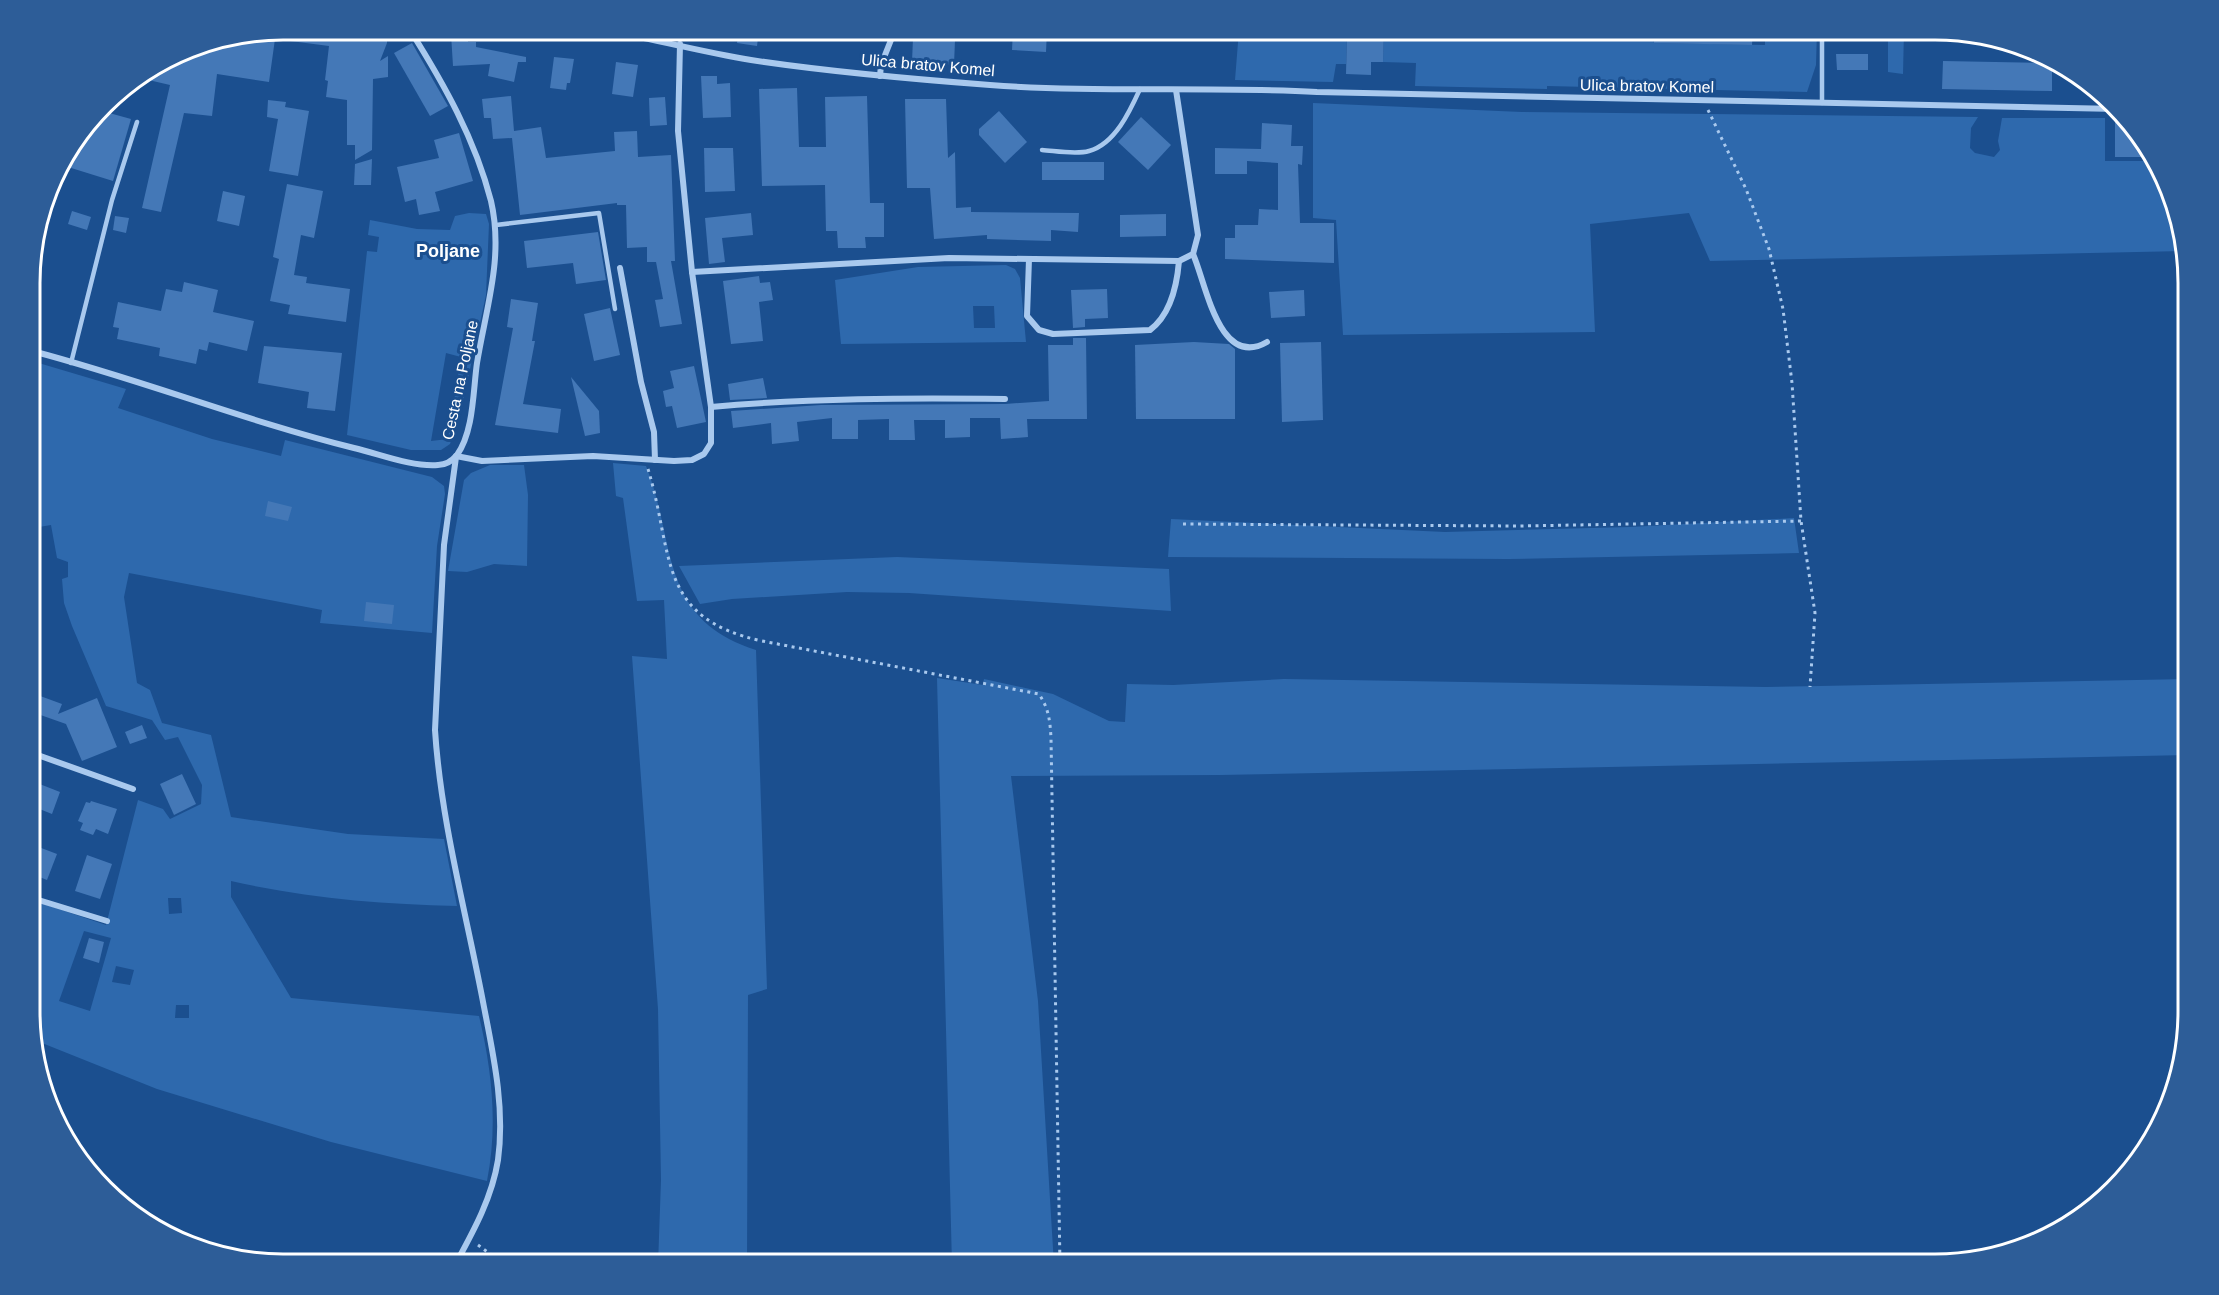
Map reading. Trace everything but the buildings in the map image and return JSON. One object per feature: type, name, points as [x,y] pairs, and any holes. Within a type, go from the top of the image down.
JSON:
[{"type":"street","name":"Cesta na Poljane","points":[[40,354],[262,422],[422,465],[445,464],[456,456],[468,427],[478,356],[491,303],[496,225],[479,164],[464,124],[416,40]]},
{"type":"street","name":"Ulica bratov Komel","points":[[659,40],[750,59],[880,76],[993,85],[1176,90],[1239,88],[1317,92],[2104,109]]},
{"type":"street","points":[[880,76],[881,64],[892,40]]},
{"type":"street","points":[[461,1254],[491,1190],[498,1160],[500,1120],[498,1077],[450,839],[436,749],[440,603],[456,456],[482,460],[573,456],[692,460],[704,454],[712,435],[711,407],[692,272],[678,131],[680,44]]},
{"type":"street","points":[[1176,90],[1198,236],[1193,254],[1203,276],[1213,317],[1226,335],[1244,348],[1258,348],[1268,342]]},
{"type":"street","points":[[692,272],[949,258],[1179,261],[1193,254]]},
{"type":"street","points":[[1029,259],[1027,316],[1039,330],[1053,334],[1150,330],[1159,323],[1171,299],[1178,276],[1179,261]]},
{"type":"street","points":[[620,268],[641,382],[654,432],[654,460]]},
{"type":"street","points":[[711,407],[775,401],[863,398],[1005,399]]},
{"type":"street","points":[[40,756],[133,789]]},
{"type":"street","points":[[40,900],[107,921]]},
{"type":"lane","points":[[1822,40],[1822,103]]},
{"type":"lane","points":[[1041,150],[1088,152],[1098,147],[1118,129],[1140,89]]},
{"type":"lane","points":[[70,363],[112,200],[137,122]]},
{"type":"lane","points":[[496,225],[599,213],[615,309]]},
{"type":"path","points":[[1703,101],[1728,148],[1769,249],[1783,309],[1792,383],[1801,521],[1815,613],[1810,687]]},
{"type":"path","points":[[645,459],[666,552],[673,572],[695,611],[709,623],[735,635],[1039,694],[1050,714],[1060,1254]]},
{"type":"path","points":[[1183,524],[1519,526],[1801,521]]},
{"type":"path","points":[[469,1239],[490,1254]]},
{"type":"shaded area","points":[[1238,40],[1347,40],[1346,64],[1336,64],[1333,82],[1235,80]]},
{"type":"shaded area","points":[[1384,40],[1653,40],[1654,43],[1765,45],[1765,40],[1817,40],[1816,65],[1807,92],[1547,86],[1547,89],[1415,86],[1416,63],[1383,62]]},
{"type":"shaded area","points":[[1888,40],[1904,40],[1903,74],[1888,72]]},
{"type":"shaded area","points":[[1313,103],[1522,112],[1978,117],[1971,128],[1970,148],[1975,153],[1994,157],[2000,150],[1998,141],[2002,118],[2105,118],[2105,161],[2145,161],[2166,205],[2176,251],[1710,261],[1689,213],[1590,224],[1595,332],[1343,335],[1336,220],[1313,218]]},
{"type":"shaded area","points":[[469,213],[486,214],[489,224],[486,295],[461,411],[450,444],[441,450],[411,450],[347,435],[367,251],[377,252],[379,237],[368,235],[370,220],[417,229],[450,230],[455,216]],"holes":[[[446,353],[461,357],[448,439],[431,441]]]},
{"type":"shaded area","points":[[1006,265],[1015,269],[1020,278],[1026,342],[841,344],[835,280],[918,267]],"holes":[[[973,306],[994,306],[995,328],[974,328]]]},
{"type":"shaded area","points":[[40,363],[126,389],[118,408],[212,439],[281,456],[285,440],[432,477],[444,486],[445,494],[437,546],[432,633],[320,623],[322,610],[129,573],[124,597],[137,683],[150,690],[162,723],[211,735],[231,817],[348,834],[444,839],[457,906],[343,899],[287,892],[231,881],[231,897],[291,998],[479,1016],[492,1098],[492,1140],[487,1181],[331,1142],[157,1089],[43,1043],[40,1012],[40,903],[106,925],[138,800],[163,809],[170,819],[201,804],[202,785],[178,737],[165,740],[152,720],[106,706],[64,603],[62,579],[68,577],[68,562],[57,558],[51,525],[40,527]],"holes":[[[168,898],[181,898],[182,913],[169,914]],[[84,931],[111,938],[90,1011],[59,1001]],[[116,966],[134,970],[130,985],[112,982]],[[176,1005],[189,1005],[189,1018],[175,1018]]]},
{"type":"shaded area","points":[[613,463],[646,466],[656,495],[668,550],[686,598],[701,619],[724,636],[756,650],[767,989],[748,995],[747,1254],[658,1254],[661,1180],[658,1009],[632,656],[667,659],[664,600],[637,601],[623,498],[616,496]]},
{"type":"shaded area","points":[[490,465],[524,465],[528,495],[527,566],[494,564],[467,572],[448,571],[464,480],[471,473]]},
{"type":"shaded area","points":[[1794,518],[1799,553],[1508,559],[1168,557],[1171,519],[1445,532],[1630,527]]},
{"type":"shaded area","points":[[897,557],[1169,569],[1171,611],[909,593],[847,592],[732,599],[700,604],[679,566]]},
{"type":"shaded area","points":[[937,678],[983,685],[984,679],[1053,694],[1109,721],[1125,722],[1127,684],[1173,685],[1284,679],[1766,687],[2178,679],[2178,755],[1220,775],[1011,776],[1038,1001],[1053,1254],[952,1254]]},
{"type":"district","name":"Poljane","points":[[448,251]]}]
